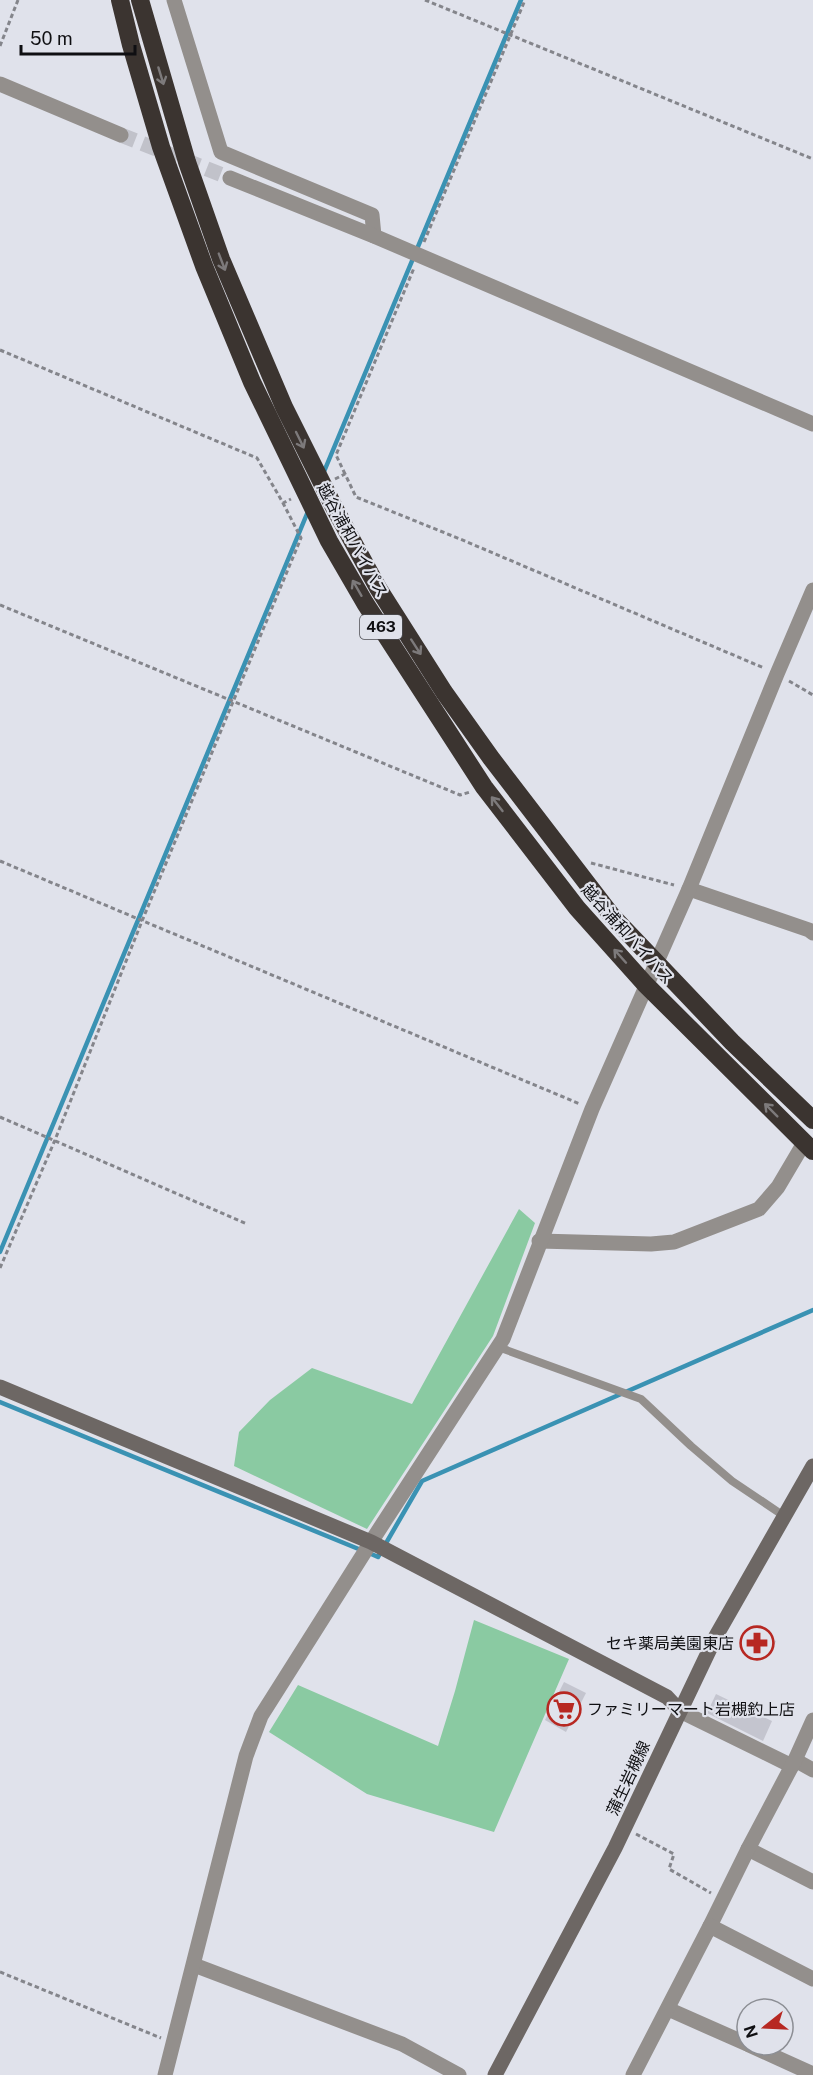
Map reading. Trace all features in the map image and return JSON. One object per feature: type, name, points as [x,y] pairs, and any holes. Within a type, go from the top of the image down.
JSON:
[{"type":"highway","name":"越谷浦和バイパス","points":[[120,0],[162,147],[204,266],[252,382],[305,493],[329,541],[365,603],[484,787],[577,908],[645,984],[808,1147]]},
{"type":"highway","name":"越谷浦和バイパス","points":[[140,0],[187,162],[221,259],[284,407],[378,588],[444,692],[491,758],[612,916],[732,1042],[813,1120]]},
{"type":"street","points":[[174,0],[221,152],[372,215],[374,236]]},
{"type":"street","points":[[0,84],[121,135]]},
{"type":"street","points":[[230,178],[374,236],[813,424]]},
{"type":"street","points":[[165,2075],[246,1756],[261,1716],[503,1339],[592,1109],[645,984],[689,889],[813,591]]},
{"type":"street","points":[[689,889],[813,933]]},
{"type":"street","points":[[539,1241],[651,1244],[674,1242],[759,1209],[808,1147]]},
{"type":"street","points":[[0,1387],[371,1542],[668,1697],[680,1712],[813,1770]]},
{"type":"street","name":"蒲生岩槻線","points":[[495,2075],[563,1949],[624,1828],[726,1616],[812,1468]]},
{"type":"street","points":[[633,2075],[813,1720]]},
{"type":"street","points":[[748,1849],[813,1882]]},
{"type":"street","points":[[710,1926],[813,1979]]},
{"type":"street","points":[[194,1965],[402,2044],[459,2075]]},
{"type":"street","points":[[668,2008],[735,2038]]},
{"type":"street","points":[[776,2057],[813,2074]]},
{"type":"lane","points":[[498,1347],[641,1399],[732,1481],[784,1516]]},
{"type":"path","points":[[0,46],[18,0]]},
{"type":"path","points":[[425,0],[813,159]]},
{"type":"path","points":[[525,0],[336,455],[356,497],[777,674],[813,695]]},
{"type":"path","points":[[0,350],[257,458],[301,538],[142,921],[55,1140],[0,1268]]},
{"type":"path","points":[[323,485],[345,474]]},
{"type":"path","points":[[283,503],[305,493]]},
{"type":"path","points":[[0,604],[460,795],[484,787]]},
{"type":"path","points":[[566,856],[689,889]]},
{"type":"path","points":[[0,861],[592,1109]]},
{"type":"path","points":[[0,1117],[247,1224]]},
{"type":"path","points":[[624,1828],[674,1854],[669,1869],[723,1899]]},
{"type":"path","points":[[0,1972],[173,2043]]},
{"type":"green space","points":[[519,1209],[535,1223],[493,1336],[367,1529],[234,1466],[239,1432],[270,1400],[312,1368],[412,1404]]},
{"type":"green space","points":[[474,1620],[569,1659],[494,1832],[367,1794],[269,1732],[298,1685],[438,1746]]},
{"type":"building","points":[[748,1629],[776,1641],[770,1655],[743,1643]]},
{"type":"building","points":[[564,1682],[586,1693],[566,1732],[545,1720]]},
{"type":"building","points":[[716,1694],[772,1721],[763,1741],[707,1713]]},
{"type":"waterway","points":[[323,474],[521,0]]},
{"type":"waterway","points":[[0,1252],[309,509]]},
{"type":"waterway","points":[[369,1553],[378,1557],[422,1481],[813,1310]]},
{"type":"waterway","points":[[0,1402],[361,1550]]},
{"type":"tunnel","points":[[121,135],[230,178]]},
{"type":"place","name":"セキ薬局美園東店","points":[[757,1643]]},
{"type":"place","name":"ファミリーマート岩槻釣上店","points":[[564,1709]]}]
